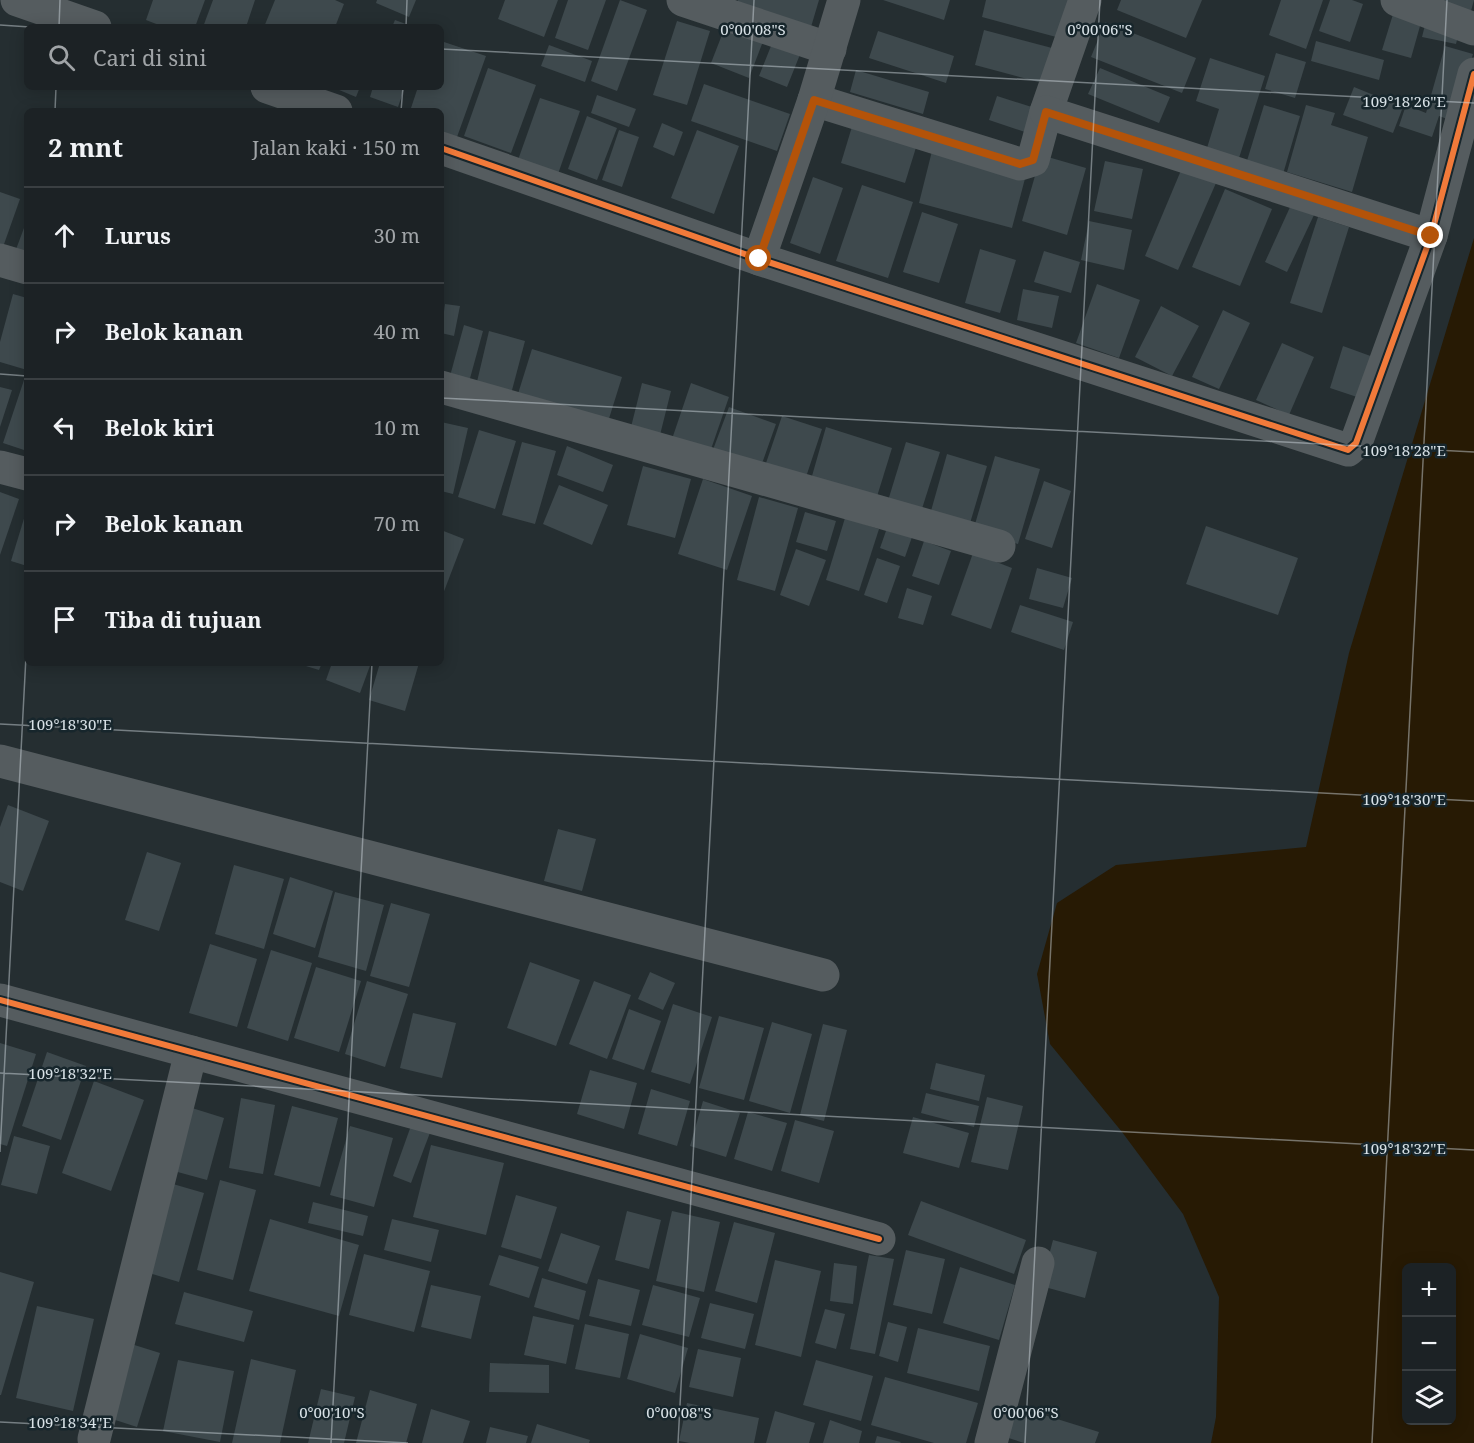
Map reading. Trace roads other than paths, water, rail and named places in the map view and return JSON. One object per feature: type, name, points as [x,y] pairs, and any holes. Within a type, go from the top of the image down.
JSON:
[{"type":"street","points":[[17,0],[86,24]]},
{"type":"street","points":[[683,0],[830,49]]},
{"type":"street","points":[[759,259],[814,100],[844,0]]},
{"type":"street","points":[[814,100],[1020,164],[1033,160],[1046,112],[1085,0]]},
{"type":"street","points":[[1397,0],[1474,29]]},
{"type":"street","points":[[444,149],[759,259],[1348,450],[1356,443],[1431,236],[1474,74]]},
{"type":"street","points":[[276,90],[327,108]]},
{"type":"street","points":[[1046,112],[1431,236]]},
{"type":"street","points":[[0,261],[24,267]]},
{"type":"street","points":[[444,388],[999,546]]},
{"type":"street","points":[[0,467],[24,473]]},
{"type":"street","points":[[0,761],[823,975]]},
{"type":"street","points":[[0,1000],[879,1239]]},
{"type":"street","points":[[98,1442],[191,1052]]},
{"type":"street","points":[[991,1443],[1038,1263]]}]
